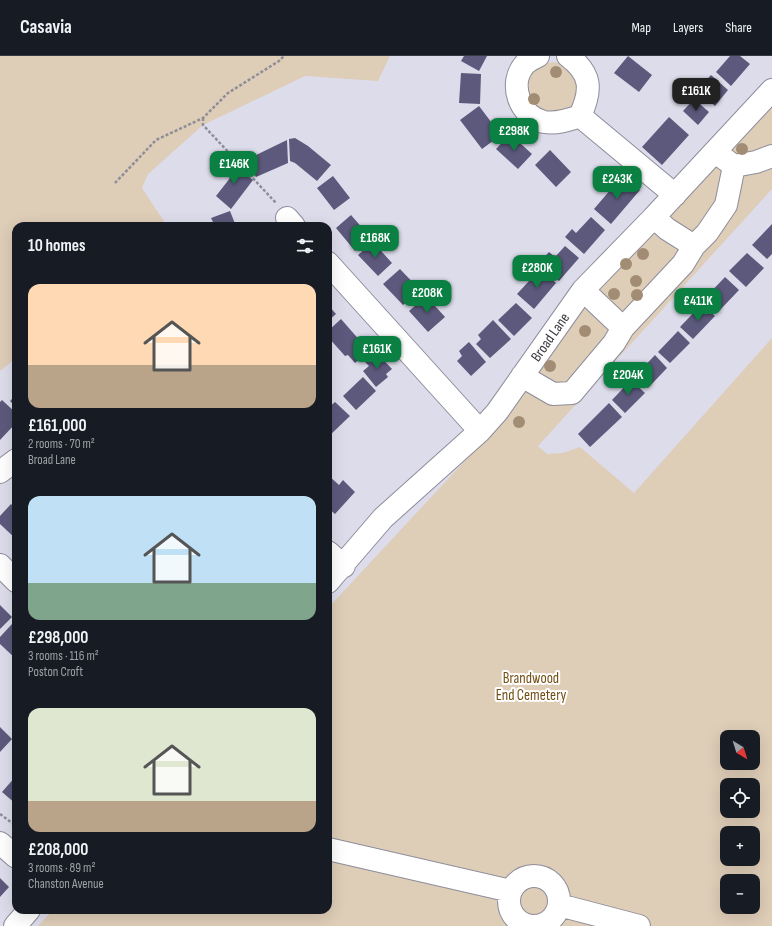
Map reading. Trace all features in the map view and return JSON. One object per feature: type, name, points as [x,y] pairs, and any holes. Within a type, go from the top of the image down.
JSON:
[{"type":"street","points":[[538,56],[525,64],[518,77],[517,92],[523,107],[533,117],[544,122],[563,122],[580,116],[587,101],[588,82],[582,68],[568,56]]},
{"type":"street","name":"Broad Lane","points":[[332,570],[336,559],[480,431],[497,412],[583,290],[716,152],[772,90]]},
{"type":"street","points":[[580,116],[675,195]]},
{"type":"street","points":[[716,152],[734,166],[756,162],[772,156]]},
{"type":"street","points":[[522,376],[553,394],[572,393],[614,343],[623,328],[683,264],[694,246],[707,233],[726,205],[734,166]]},
{"type":"street","points":[[654,217],[666,229],[694,246]]},
{"type":"street","points":[[332,267],[480,431]]},
{"type":"street","points":[[583,290],[623,328]]},
{"type":"street","points":[[0,472],[12,463]]},
{"type":"street","points":[[0,565],[12,577]]},
{"type":"street","points":[[0,843],[12,854]]},
{"type":"street","points":[[332,850],[511,891]]},
{"type":"street","points":[[540,876],[552,883],[558,892],[559,905],[555,915],[547,923],[535,926],[524,924],[516,918],[511,909],[509,899],[511,891],[523,878],[540,876]]},
{"type":"street","points":[[559,905],[639,926]]},
{"type":"street","points":[[15,926],[26,914]]},
{"type":"path","points":[[115,183],[156,140],[203,118],[228,94],[279,61],[284,56]]},
{"type":"path","points":[[203,118],[203,125],[276,202],[291,222]]},
{"type":"path","points":[[0,814],[12,823]]},
{"type":"green space","points":[[0,56],[390,56],[378,81],[305,76],[203,125],[148,174],[142,188],[164,222],[12,222],[12,361],[0,371]]},
{"type":"green space","points":[[553,62],[563,64],[577,81],[577,90],[573,106],[565,111],[550,116],[531,105],[529,83],[533,72],[544,64]]},
{"type":"green space","name":"Brandwood End Cemetery","points":[[772,106],[772,189],[538,446],[547,454],[563,453],[580,447],[634,493],[772,338],[772,926],[38,926],[49,914],[332,914],[332,604],[516,406],[553,347],[597,285]]},
{"type":"building","points":[[464,56],[487,56],[479,71],[461,61]]},
{"type":"building","points":[[628,56],[652,75],[639,92],[614,73]]},
{"type":"building","points":[[730,56],[740,56],[750,64],[731,86],[716,72]]},
{"type":"building","points":[[461,73],[481,74],[480,104],[459,103]]},
{"type":"building","points":[[711,75],[728,90],[715,106],[697,90]]},
{"type":"building","points":[[694,99],[709,112],[698,125],[683,111]]},
{"type":"building","points":[[479,106],[501,135],[482,149],[460,120]]},
{"type":"building","points":[[669,117],[689,135],[662,165],[642,147]]},
{"type":"building","points":[[510,134],[532,154],[518,169],[496,149]]},
{"type":"building","points":[[295,138],[308,146],[331,165],[317,181],[295,163],[290,161],[289,139]]},
{"type":"building","points":[[287,140],[288,163],[256,177],[246,160]]},
{"type":"building","points":[[550,150],[571,172],[556,187],[535,165]]},
{"type":"building","points":[[229,161],[253,180],[231,209],[216,196],[230,178],[221,171]]},
{"type":"building","points":[[623,175],[640,190],[611,224],[594,209]]},
{"type":"building","points":[[333,176],[350,198],[334,210],[317,188]]},
{"type":"building","points":[[230,211],[234,222],[213,222],[211,218]]},
{"type":"building","points":[[351,215],[371,238],[355,251],[336,228]]},
{"type":"building","points":[[591,217],[605,230],[584,254],[565,237],[572,229],[576,233]]},
{"type":"building","points":[[772,224],[772,254],[767,259],[752,245]]},
{"type":"building","points":[[373,242],[392,263],[378,276],[358,255]]},
{"type":"building","points":[[565,246],[579,258],[559,281],[539,263],[549,252],[555,257]]},
{"type":"building","points":[[747,253],[764,268],[746,287],[729,271]]},
{"type":"building","points":[[400,269],[420,290],[403,305],[383,284]]},
{"type":"building","points":[[540,269],[556,283],[534,309],[517,294]]},
{"type":"building","points":[[725,277],[739,290],[720,310],[706,297]]},
{"type":"building","points":[[426,296],[445,317],[428,332],[409,311]]},
{"type":"building","points":[[516,303],[532,318],[514,336],[498,320]]},
{"type":"building","points":[[702,304],[715,316],[693,339],[680,327]]},
{"type":"building","points":[[332,310],[336,314],[332,318]]},
{"type":"building","points":[[341,319],[369,351],[355,363],[348,355],[345,356],[332,341],[332,327]]},
{"type":"building","points":[[493,320],[511,339],[490,358],[476,344],[481,339],[478,335]]},
{"type":"building","points":[[678,331],[690,343],[670,363],[658,352]]},
{"type":"building","points":[[469,342],[486,362],[471,376],[457,361],[462,356],[459,351]]},
{"type":"building","points":[[376,352],[392,369],[386,374],[388,377],[376,387],[363,371],[369,366],[365,362]]},
{"type":"building","points":[[655,355],[667,368],[648,388],[635,376]]},
{"type":"building","points":[[363,377],[376,391],[356,410],[343,396]]},
{"type":"building","points":[[631,380],[645,393],[625,413],[612,400]]},
{"type":"building","points":[[2,400],[12,409],[12,427],[0,440],[0,402]]},
{"type":"building","points":[[335,402],[350,416],[332,433],[332,405]]},
{"type":"building","points":[[609,403],[622,417],[590,447],[578,434]]},
{"type":"building","points":[[332,479],[339,485],[343,480],[355,492],[335,514],[332,511]]},
{"type":"building","points":[[11,504],[12,505],[12,535],[0,524],[0,516]]},
{"type":"building","points":[[0,605],[12,617],[0,629]]},
{"type":"building","points":[[12,624],[12,655],[0,644],[0,637]]},
{"type":"building","points":[[0,727],[12,739],[0,752]]},
{"type":"building","points":[[12,781],[12,801],[2,792]]},
{"type":"building","points":[[0,878],[9,887],[0,897]]}]
